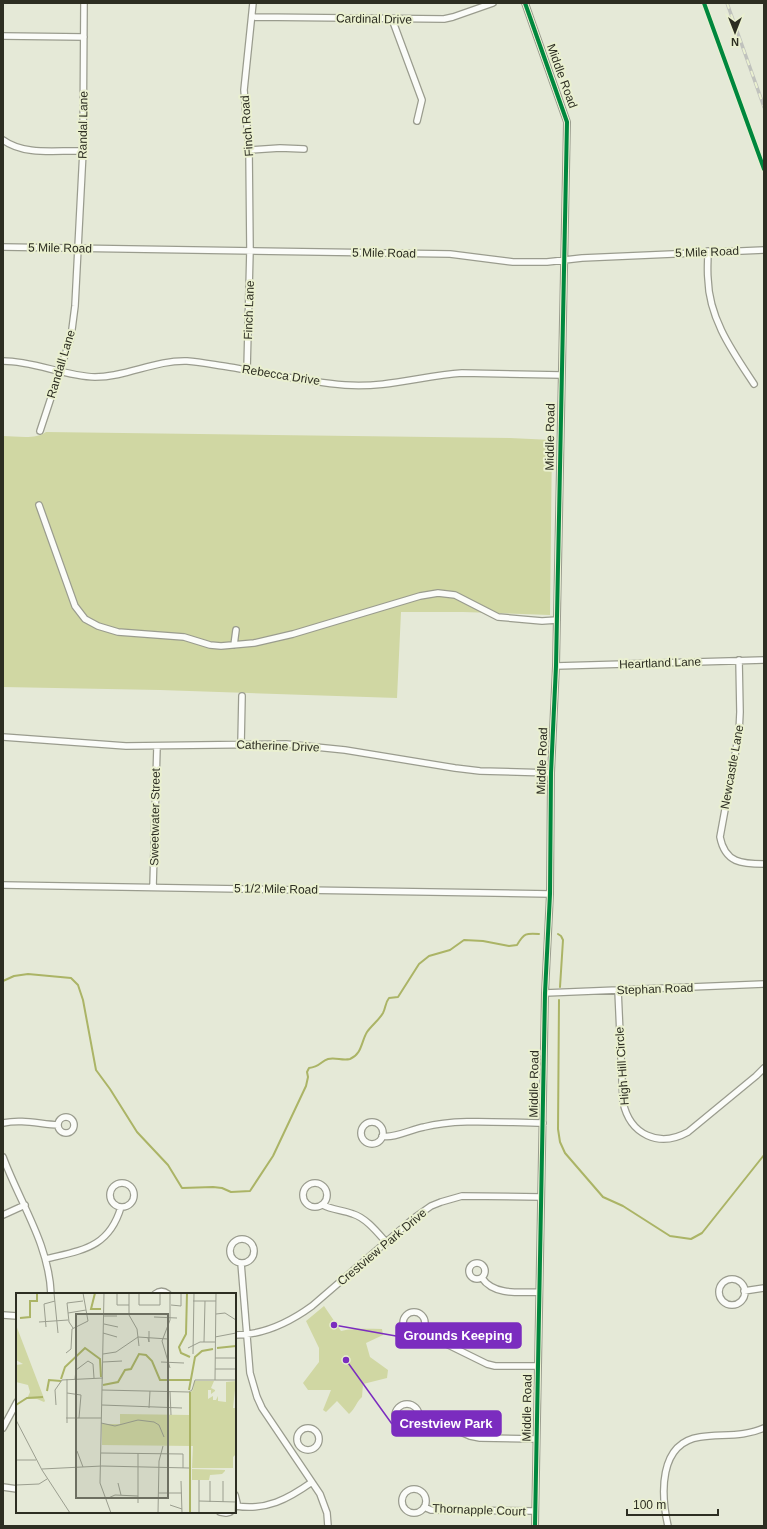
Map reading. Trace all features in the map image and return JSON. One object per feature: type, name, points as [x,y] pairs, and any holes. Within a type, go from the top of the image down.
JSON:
[{"type":"street","name":"Randal Lane","points":[[79,248],[83,151],[84,3]]},
{"type":"street","name":"Finch Road","points":[[250,250],[249,150],[244,90],[253,3]]},
{"type":"street","name":"Cardinal Drive","points":[[252,17],[444,19],[493,3]]},
{"type":"street","name":"Middle Road","points":[[525,3],[567,122],[556,666],[551,773],[550,894],[545,993],[535,1526]]},
{"type":"street","points":[[392,19],[422,100],[417,120]]},
{"type":"street","points":[[3,36],[84,37]]},
{"type":"street","points":[[3,140],[12,146],[26,150],[83,151]]},
{"type":"street","points":[[249,150],[280,148],[304,149]]},
{"type":"street","name":"5 Mile Road","points":[[3,247],[450,254],[513,262],[547,262],[708,251],[764,250]]},
{"type":"street","name":"Randall Lane","points":[[40,430],[74,322],[79,248]]},
{"type":"street","name":"Finch Lane","points":[[247,370],[250,250]]},
{"type":"street","points":[[708,251],[708,280],[710,295],[717,319],[729,346],[754,384]]},
{"type":"street","name":"Rebecca Drive","points":[[3,361],[20,362],[82,375],[107,376],[175,361],[197,362],[328,383],[364,386],[402,383],[448,374],[462,373],[561,375]]},
{"type":"street","points":[[39,505],[75,606],[85,619],[98,626],[118,632],[184,637],[210,645],[254,643],[293,634],[420,596],[438,593],[455,595],[498,617],[519,620],[557,620]]},
{"type":"street","points":[[234,645],[236,630]]},
{"type":"street","name":"Newcastle Lane","points":[[739,660],[740,726],[720,837],[724,850],[738,862],[764,864]]},
{"type":"street","name":"Heartland Lane","points":[[556,666],[764,660]]},
{"type":"street","points":[[241,744],[242,696]]},
{"type":"street","name":"Catherine Drive","points":[[3,737],[88,744],[157,747],[241,744],[317,746],[480,771],[551,773]]},
{"type":"street","name":"Sweetwater Street","points":[[153,886],[157,747]]},
{"type":"street","name":"5 1/2 Mile Road","points":[[3,885],[153,886],[550,894]]},
{"type":"street","name":"Stephan Road","points":[[545,993],[764,984]]},
{"type":"street","name":"High Hill Circle","points":[[618,990],[623,1102],[632,1124],[651,1137],[666,1139],[674,1138],[688,1132],[764,1068]]},
{"type":"street","points":[[3,1123],[24,1121],[44,1125],[58,1125]]},
{"type":"street","points":[[382,1136],[389,1137],[423,1127],[453,1122],[543,1123]]},
{"type":"street","points":[[367,1123],[377,1123],[382,1129],[382,1136],[378,1142],[371,1144],[364,1142],[361,1135],[362,1128],[367,1123]]},
{"type":"street","points":[[3,1157],[40,1238],[46,1259],[51,1293]]},
{"type":"street","points":[[323,1205],[327,1198],[326,1190],[323,1187],[316,1183],[305,1187],[302,1195],[304,1203],[307,1206],[315,1208],[323,1205],[354,1214],[360,1217],[386,1242]]},
{"type":"street","points":[[124,1184],[131,1188],[133,1199],[128,1205],[121,1207],[114,1204],[110,1194],[111,1190],[117,1185],[124,1184]]},
{"type":"street","name":"Crestview Park Drive","points":[[236,1335],[247,1335],[274,1327],[300,1314],[422,1212],[436,1204],[462,1196],[541,1197]]},
{"type":"street","points":[[3,1215],[24,1205]]},
{"type":"street","points":[[46,1259],[84,1249],[100,1241],[111,1229],[121,1207]]},
{"type":"street","points":[[236,1240],[244,1240],[251,1244],[254,1251],[252,1258],[249,1261],[241,1263],[232,1259],[230,1249],[236,1240]]},
{"type":"street","points":[[241,1263],[250,1373],[257,1397],[262,1408],[325,1503],[328,1526]]},
{"type":"street","points":[[482,1278],[488,1286],[502,1290],[539,1292]]},
{"type":"street","points":[[733,1279],[741,1283],[744,1290],[743,1298],[737,1304],[725,1302],[720,1296],[719,1292],[722,1284],[733,1279]]},
{"type":"street","points":[[744,1290],[764,1288]]},
{"type":"street","points":[[157,1293],[164,1291],[167,1293]]},
{"type":"street","points":[[422,1332],[426,1326],[423,1316],[418,1312],[408,1314],[403,1324],[408,1333],[415,1335],[422,1332],[487,1364],[495,1366],[538,1366]]},
{"type":"street","points":[[3,1319],[3,1314],[16,1316]]},
{"type":"street","points":[[3,1426],[16,1404]]},
{"type":"street","points":[[419,1415],[417,1422],[411,1427],[407,1428],[397,1423],[395,1416],[398,1408],[404,1404],[412,1405],[418,1411],[419,1415],[435,1420],[470,1436],[480,1438],[536,1439]]},
{"type":"street","points":[[305,1428],[312,1428],[318,1433],[320,1440],[319,1444],[314,1449],[303,1449],[298,1444],[297,1436],[305,1428]]},
{"type":"street","points":[[668,1526],[664,1502],[665,1474],[669,1460],[679,1446],[685,1442],[700,1437],[744,1434],[764,1428]]},
{"type":"street","points":[[290,1450],[298,1444]]},
{"type":"street","points":[[236,1507],[249,1508],[272,1504],[292,1496],[312,1482]]},
{"type":"street","points":[[3,1487],[16,1489]]},
{"type":"street","name":"Thornapple Court","points":[[412,1489],[420,1490],[425,1496],[426,1500],[424,1507],[418,1512],[411,1512],[404,1507],[403,1496],[412,1489]]},
{"type":"street","name":"Thornapple Court","points":[[424,1507],[431,1510],[535,1511]]},
{"type":"green space","points":[[46,432],[510,438],[552,440],[550,615],[463,612],[401,612],[397,698],[160,690],[3,687],[3,436],[31,437]]},
{"type":"green space","points":[[324,1306],[341,1331],[356,1329],[382,1329],[383,1335],[366,1343],[370,1357],[388,1370],[387,1378],[363,1384],[362,1397],[349,1414],[337,1401],[326,1412],[323,1410],[331,1390],[308,1390],[303,1383],[319,1362],[319,1348],[306,1321]]},
{"type":"waterway","points":[[3,981],[14,976],[28,974],[71,978],[78,985],[83,1000],[96,1070],[137,1132],[168,1165],[182,1188],[213,1187],[222,1188],[231,1192],[250,1191],[273,1156],[306,1086],[308,1077],[307,1072],[309,1068],[328,1059],[334,1058],[344,1060],[354,1057],[359,1051],[367,1032],[383,1013],[389,998],[398,997],[419,964],[429,956],[450,950],[464,940],[483,941],[509,946],[517,945],[526,935],[539,934]]},
{"type":"waterway","points":[[558,934],[563,940],[560,987]]},
{"type":"waterway","points":[[559,1000],[558,1129],[560,1142],[565,1153],[603,1197],[623,1206],[670,1236],[691,1239],[702,1233],[764,1155]]},
{"type":"railway","points":[[727,3],[764,107]]},
{"type":"cycle path","points":[[525,3],[567,122],[556,666],[551,773],[550,894],[545,993],[535,1526]]},
{"type":"cycle path","points":[[704,3],[764,169]]},
{"type":"place","name":"Grounds Keeping","points":[[334,1325]]},
{"type":"place","name":"Crestview Park","points":[[346,1360]]}]
